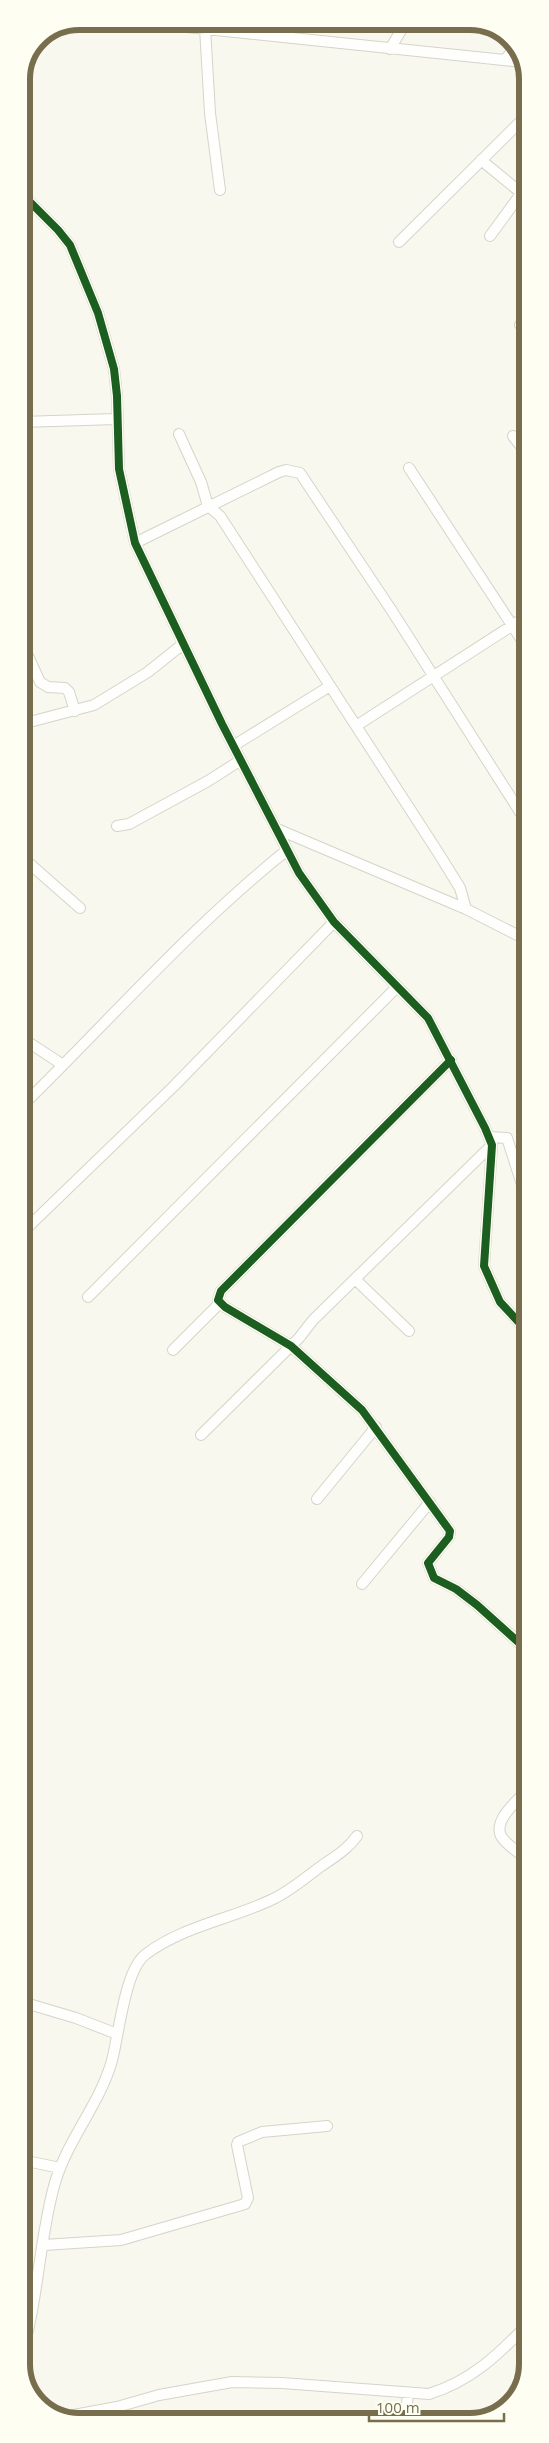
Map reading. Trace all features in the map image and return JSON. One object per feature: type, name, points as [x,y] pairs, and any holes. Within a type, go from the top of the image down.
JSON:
[{"type":"street","points":[[205,30],[210,112],[220,190]]},
{"type":"street","points":[[223,30],[515,61]]},
{"type":"street","points":[[390,49],[401,30]]},
{"type":"street","points":[[504,60],[511,52]]},
{"type":"street","points":[[399,242],[519,123]]},
{"type":"street","points":[[481,160],[519,191]]},
{"type":"street","points":[[490,236],[519,196]]},
{"type":"street","points":[[30,202],[70,245],[98,313],[114,368],[117,396],[116,419],[119,470],[135,543],[183,644],[299,873],[334,922],[428,1018],[451,1060],[490,1141],[484,1266],[500,1302],[519,1322]]},
{"type":"street","points":[[30,422],[116,419]]},
{"type":"street","points":[[179,434],[201,482],[208,506],[220,516],[452,874],[465,899],[466,909]]},
{"type":"street","points":[[513,436],[519,444]]},
{"type":"street","points":[[409,468],[519,636]]},
{"type":"street","points":[[135,543],[208,506],[286,470],[300,473],[434,676],[519,810]]},
{"type":"street","points":[[356,726],[519,621]]},
{"type":"street","points":[[30,722],[94,705],[148,672],[183,644]]},
{"type":"street","points":[[30,660],[40,682],[48,687],[65,688],[69,692],[75,711]]},
{"type":"street","points":[[233,746],[330,686]]},
{"type":"street","points":[[118,826],[128,824],[208,782],[241,760]]},
{"type":"street","points":[[276,828],[466,909],[519,936]]},
{"type":"street","points":[[30,1098],[188,936],[247,882],[287,850]]},
{"type":"street","points":[[30,864],[80,908]]},
{"type":"street","points":[[30,1225],[174,1086],[334,922]]},
{"type":"street","points":[[88,1297],[397,987]]},
{"type":"street","points":[[30,1043],[64,1065]]},
{"type":"street","points":[[451,1060],[218,1296],[220,1303],[291,1346],[362,1410],[450,1531],[449,1537],[428,1563],[430,1573],[439,1581],[456,1589],[477,1605],[519,1643]]},
{"type":"street","points":[[201,1435],[291,1346],[490,1141],[507,1138],[519,1178]]},
{"type":"street","points":[[355,1279],[409,1331]]},
{"type":"street","points":[[173,1350],[220,1303]]},
{"type":"street","points":[[317,1499],[376,1427]]},
{"type":"street","points":[[362,1584],[430,1502]]},
{"type":"street","points":[[519,1800],[504,1816],[500,1829],[502,1836],[519,1852]]},
{"type":"street","points":[[30,2314],[44,2245],[52,2190],[68,2147],[103,2085],[133,1972],[144,1955],[204,1924],[274,1899],[343,1852],[357,1836]]},
{"type":"street","points":[[30,2004],[76,2018],[117,2034]]},
{"type":"street","points":[[44,2245],[121,2240],[245,2204],[248,2198],[237,2145],[238,2142],[269,2130],[327,2126]]},
{"type":"street","points":[[30,2162],[60,2168]]},
{"type":"street","points":[[85,2413],[117,2407],[159,2395],[232,2382],[282,2383],[408,2394],[429,2394],[451,2387],[492,2360],[519,2333]]},
{"type":"street","points":[[406,2413],[408,2394]]},
{"type":"cycle path","points":[[30,202],[70,245],[98,313],[114,369],[117,396],[119,469],[135,543],[222,724],[299,873],[334,922],[428,1018],[485,1128],[492,1145],[484,1266],[500,1302],[519,1322]]},
{"type":"cycle path","points":[[451,1060],[221,1291],[218,1300],[225,1307],[291,1346],[362,1410],[450,1531],[449,1537],[428,1563],[434,1578],[456,1589],[477,1605],[519,1643]]}]
